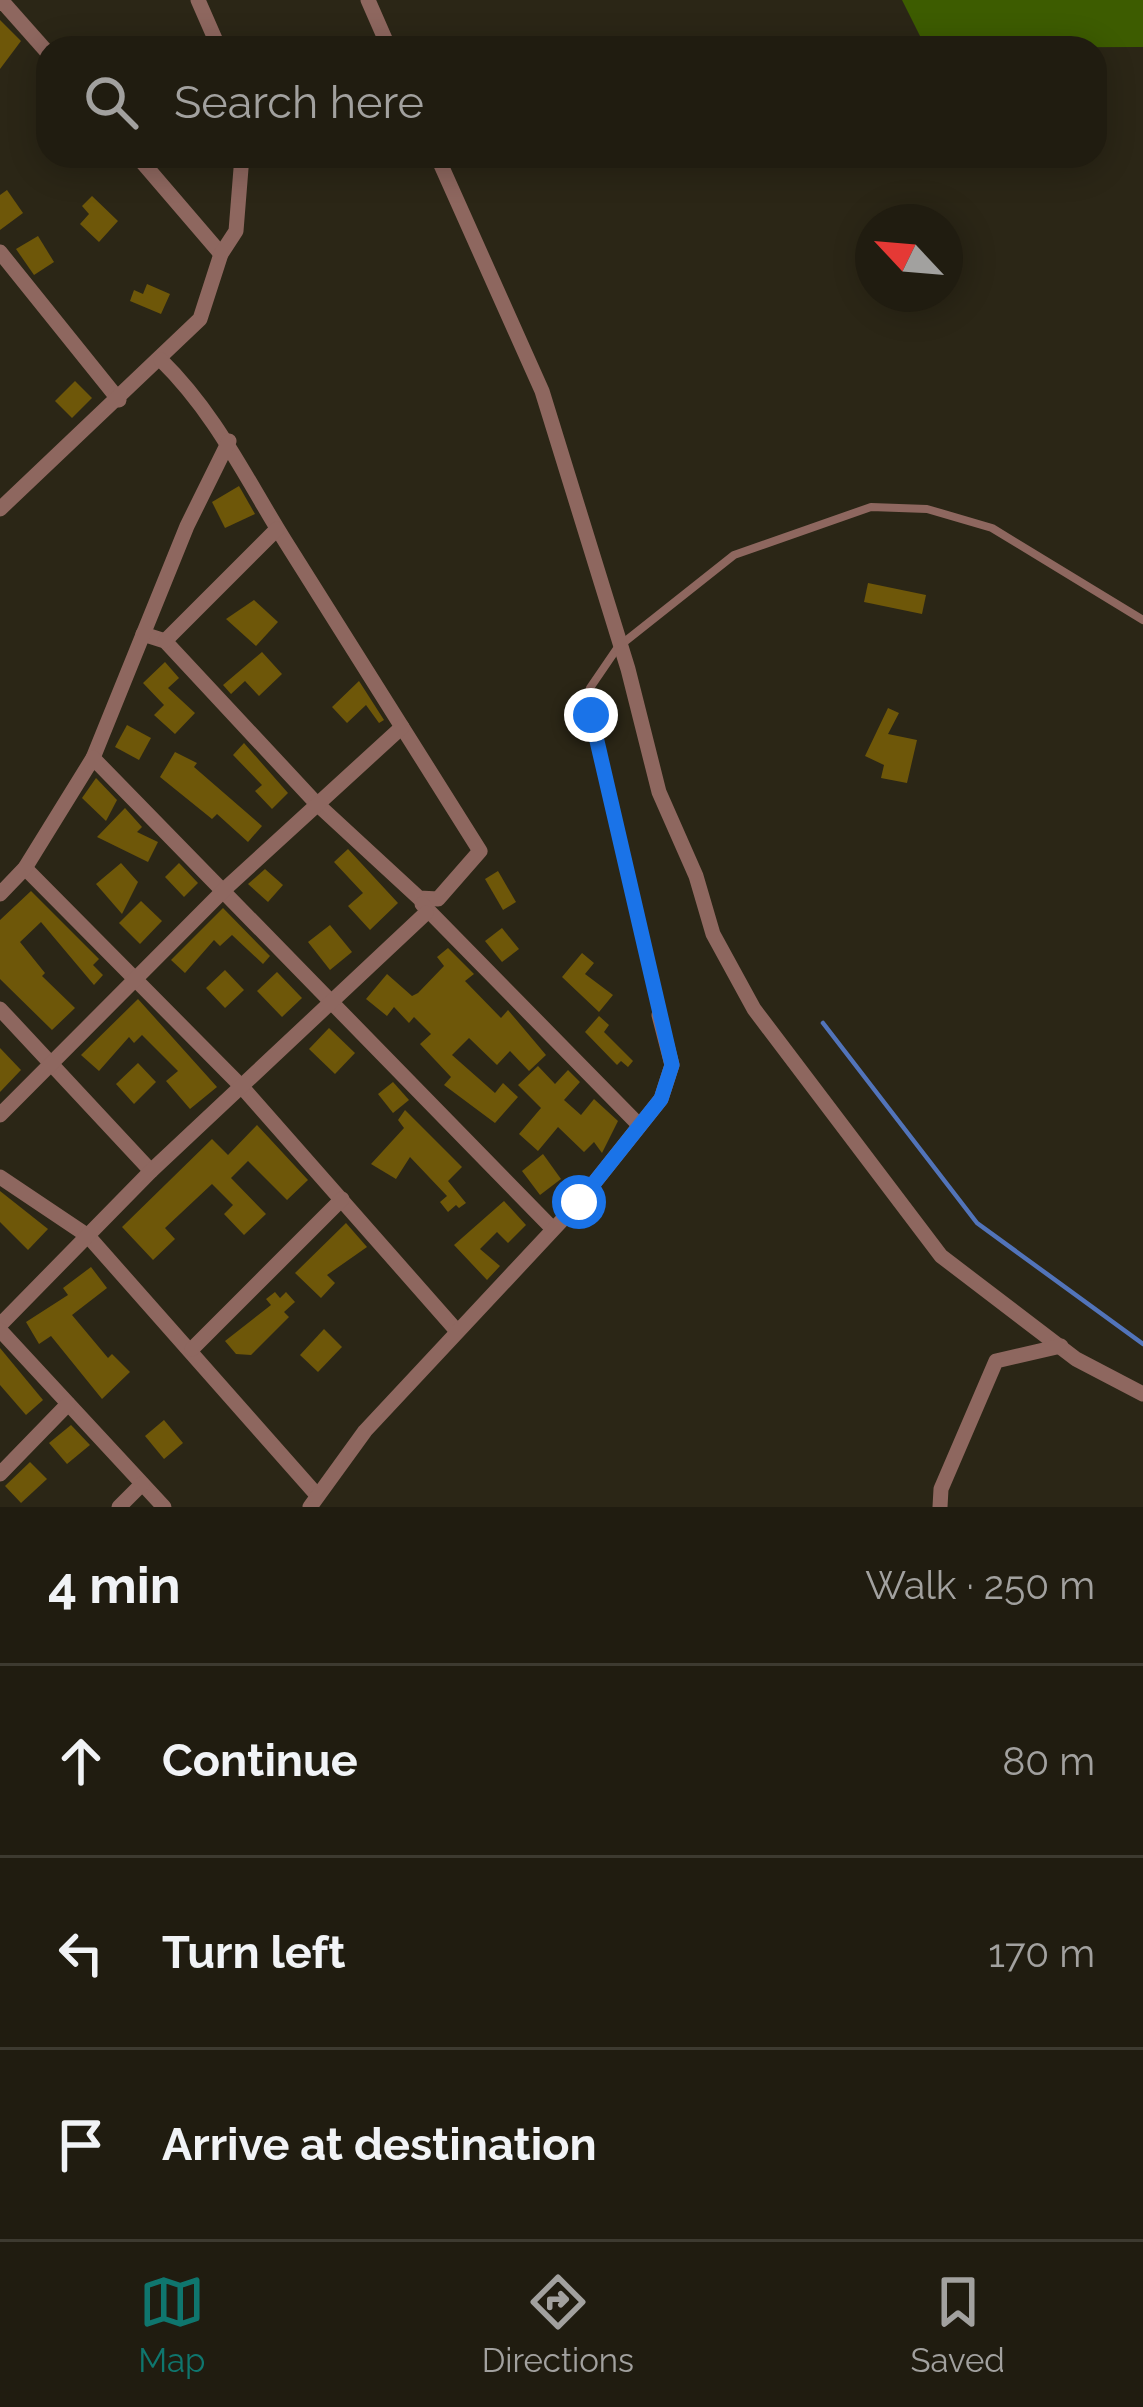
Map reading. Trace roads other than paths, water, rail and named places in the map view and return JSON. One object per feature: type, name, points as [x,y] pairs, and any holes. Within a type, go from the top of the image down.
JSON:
[{"type":"street","points":[[1,0],[36,39]]},
{"type":"street","points":[[198,0],[214,36]]},
{"type":"street","points":[[368,0],[383,36]]},
{"type":"street","points":[[146,168],[221,254]]},
{"type":"street","points":[[0,508],[200,319],[221,254],[236,231],[241,168]]},
{"type":"street","points":[[442,168],[542,392],[659,792],[696,876],[713,934],[754,1009],[916,1229],[970,1283],[1094,1371],[1143,1394]]},
{"type":"street","points":[[0,252],[118,400]]},
{"type":"street","points":[[161,360],[198,396],[229,441],[277,529],[480,851],[438,899],[423,905],[334,1000],[152,1171],[0,1327],[164,1507]]},
{"type":"street","points":[[0,895],[25,868],[93,758],[229,441]]},
{"type":"street","points":[[165,641],[277,529]]},
{"type":"street","points":[[143,634],[165,641],[316,803],[638,1124]]},
{"type":"street","points":[[0,1115],[226,888],[402,727]]},
{"type":"street","points":[[93,758],[226,888],[552,1228]]},
{"type":"street","points":[[25,868],[242,1087],[456,1330]]},
{"type":"street","points":[[0,1009],[152,1171]]},
{"type":"street","points":[[0,1177],[88,1236],[192,1349],[313,1500],[456,1330],[633,1137],[638,1124],[661,1099],[672,1065],[658,1015]]},
{"type":"street","points":[[192,1349],[342,1199]]},
{"type":"street","points":[[940,1507],[941,1489],[997,1361],[1061,1346]]},
{"type":"street","points":[[0,1474],[68,1404]]},
{"type":"street","points":[[119,1507],[142,1484]]},
{"type":"lane","points":[[658,1015],[591,715],[590,688],[618,647],[734,555],[871,508],[927,508],[992,528],[1143,620]]},
{"type":"waterway","points":[[823,1023],[977,1223],[1143,1344]]}]
